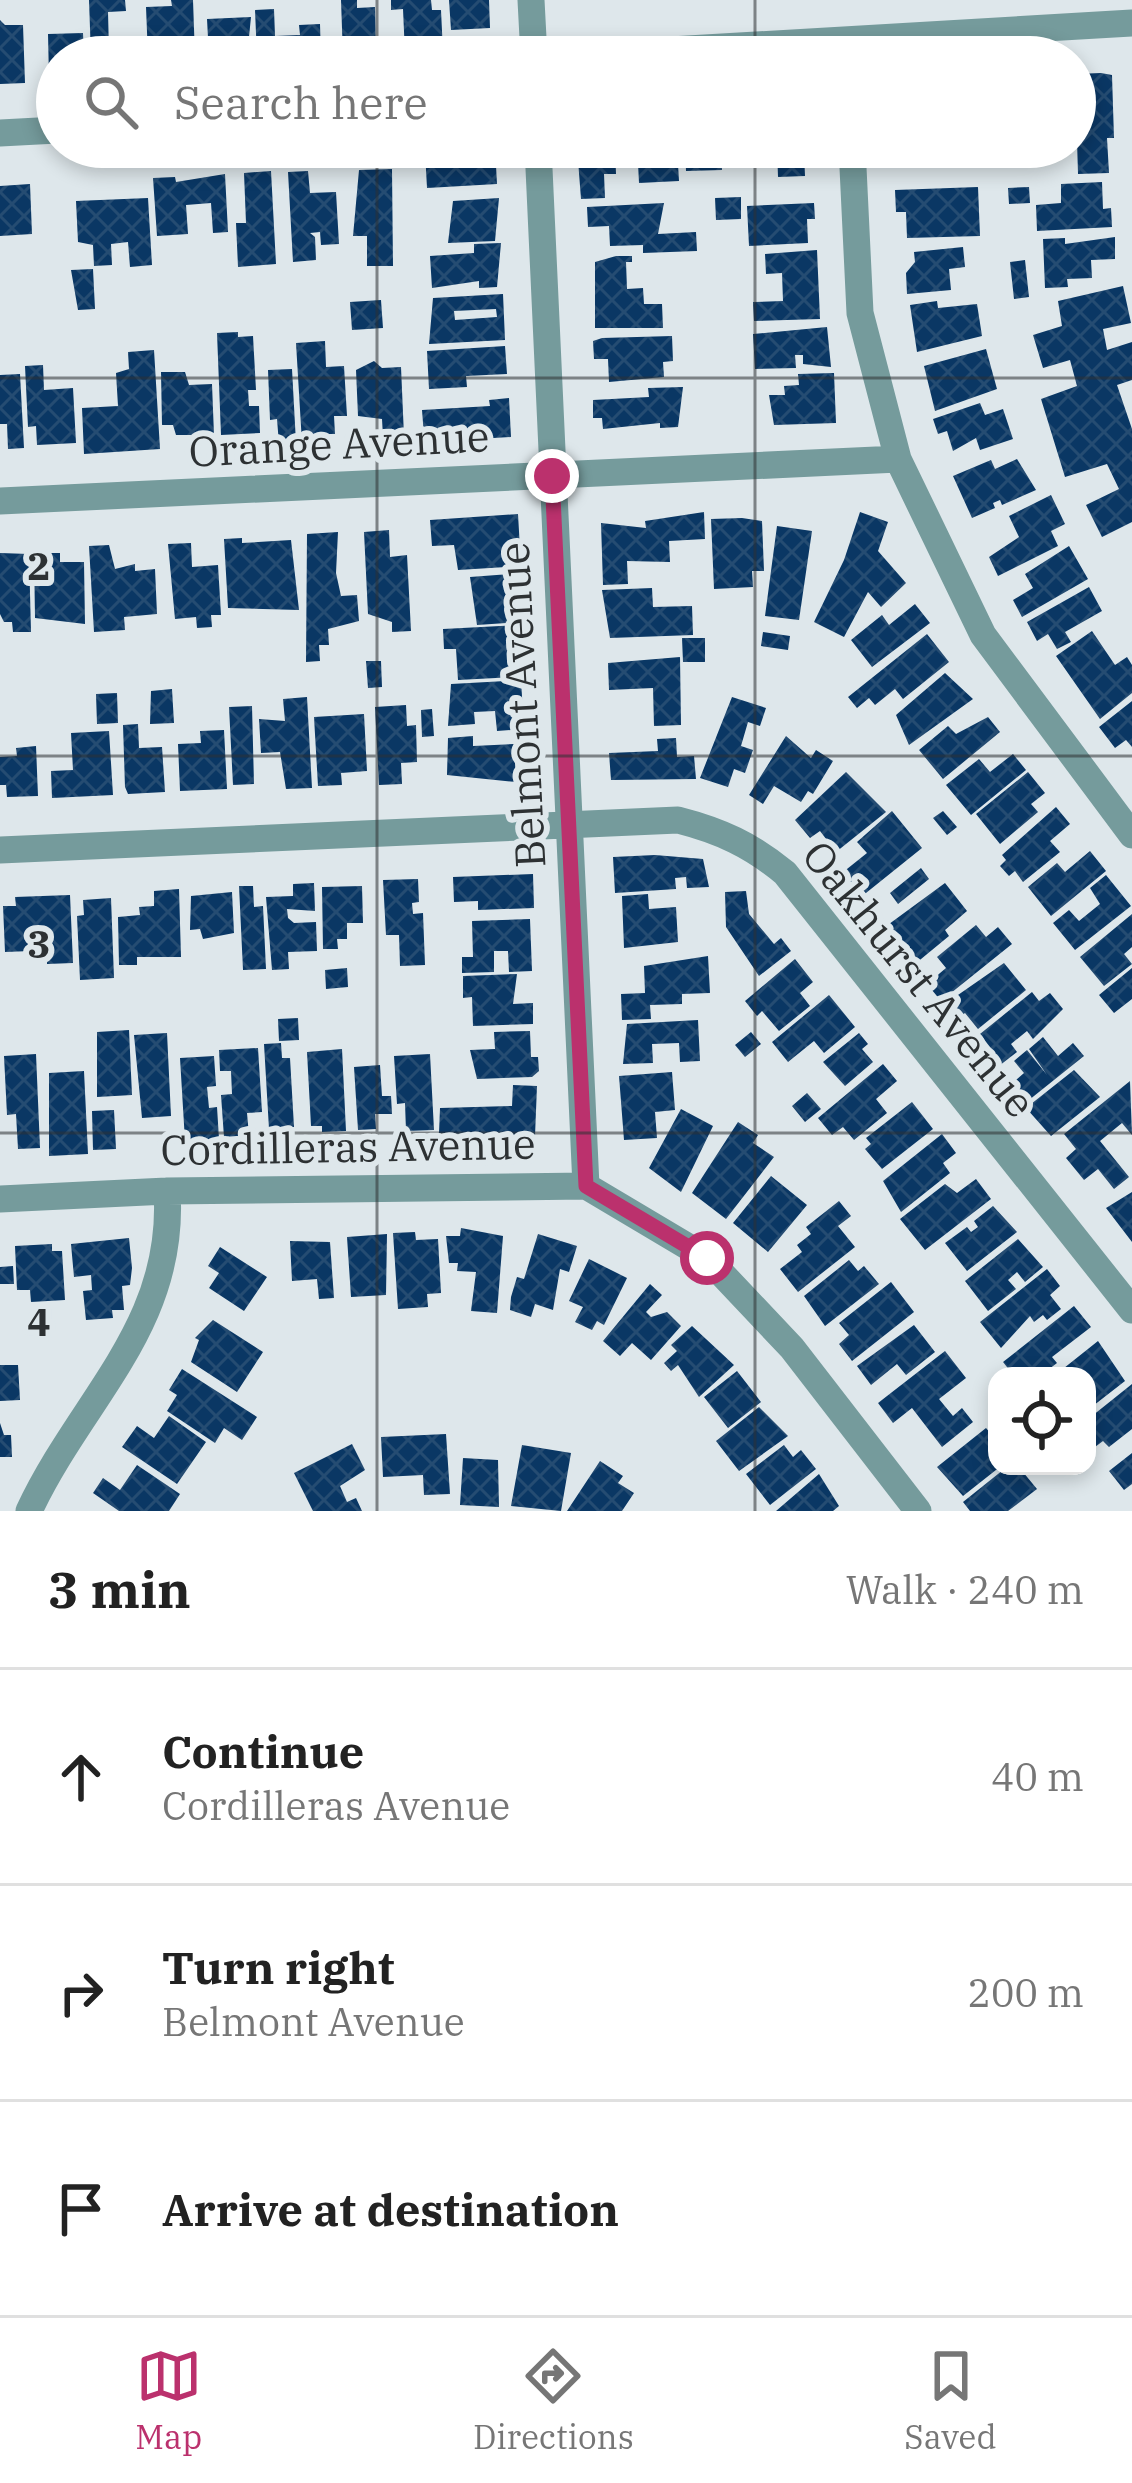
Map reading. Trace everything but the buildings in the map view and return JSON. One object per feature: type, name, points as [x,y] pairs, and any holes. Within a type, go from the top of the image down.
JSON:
[{"type":"street","points":[[531,0],[533,36]]},
{"type":"street","points":[[995,36],[1132,23]]},
{"type":"street","points":[[0,133],[36,131]]},
{"type":"street","name":"Belmont Avenue","points":[[539,168],[586,1186]]},
{"type":"street","points":[[853,168],[860,313],[898,459],[982,635],[1132,836]]},
{"type":"street","name":"Orange Avenue","points":[[0,501],[898,459]]},
{"type":"street","name":"Oakhurst Avenue","points":[[0,850],[678,820],[751,845],[785,873],[1132,1310]]},
{"type":"street","name":"Cordilleras Avenue","points":[[0,1199],[167,1190],[586,1186],[707,1258],[792,1348],[918,1511]]},
{"type":"street","points":[[29,1511],[143,1325],[162,1271],[167,1190]]},
{"type":"route","points":[[552,476],[586,1186],[707,1258]]}]
